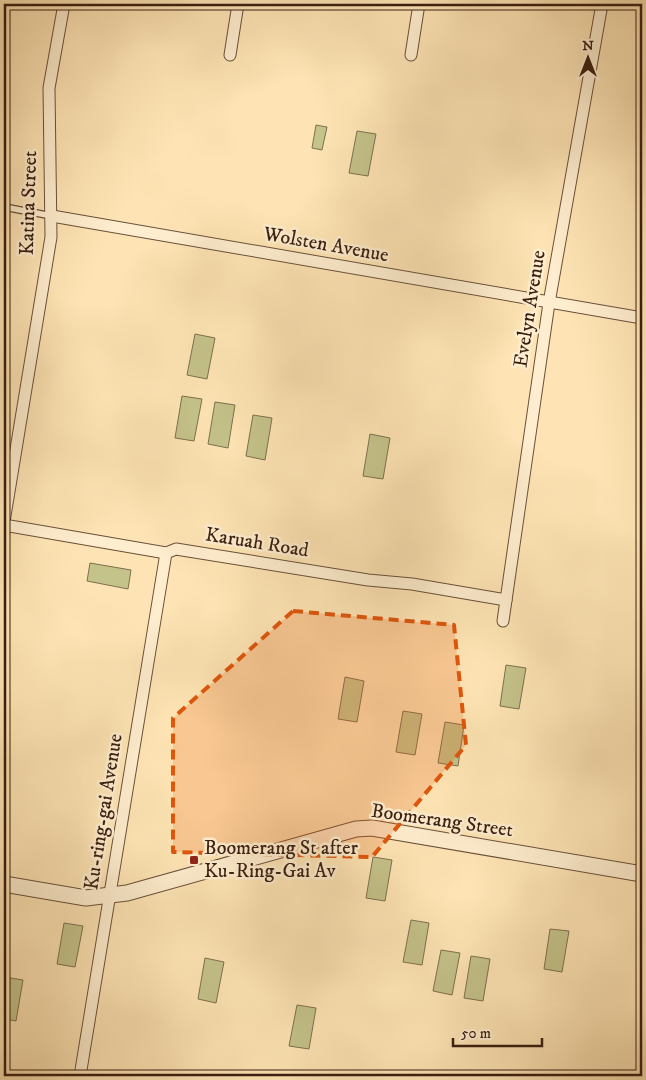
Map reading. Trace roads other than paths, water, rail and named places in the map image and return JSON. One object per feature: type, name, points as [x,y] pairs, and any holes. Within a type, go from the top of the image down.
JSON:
[{"type":"street","name":"Katina Street","points":[[4,524],[51,237],[49,88],[64,4]]},
{"type":"street","points":[[230,55],[238,4]]},
{"type":"street","points":[[411,55],[419,4]]},
{"type":"street","name":"Evelyn Avenue","points":[[503,621],[549,303],[602,4]]},
{"type":"street","name":"Wolsten Avenue","points":[[52,216],[642,318]]},
{"type":"street","name":"Karuah Road","points":[[4,524],[166,554],[176,549],[506,600]]},
{"type":"street","name":"Ku-ring-gai Avenue","points":[[80,1076],[166,554]]},
{"type":"street","name":"Boomerang Street","points":[[4,884],[86,898],[109,896],[356,829],[372,828],[642,874]]},
{"type":"lane","name":"Wolsten Avenue","points":[[4,207],[52,216]]},
{"type":"place","name":"Boomerang St after Ku-Ring-Gai Av","points":[[194,860]]}]
